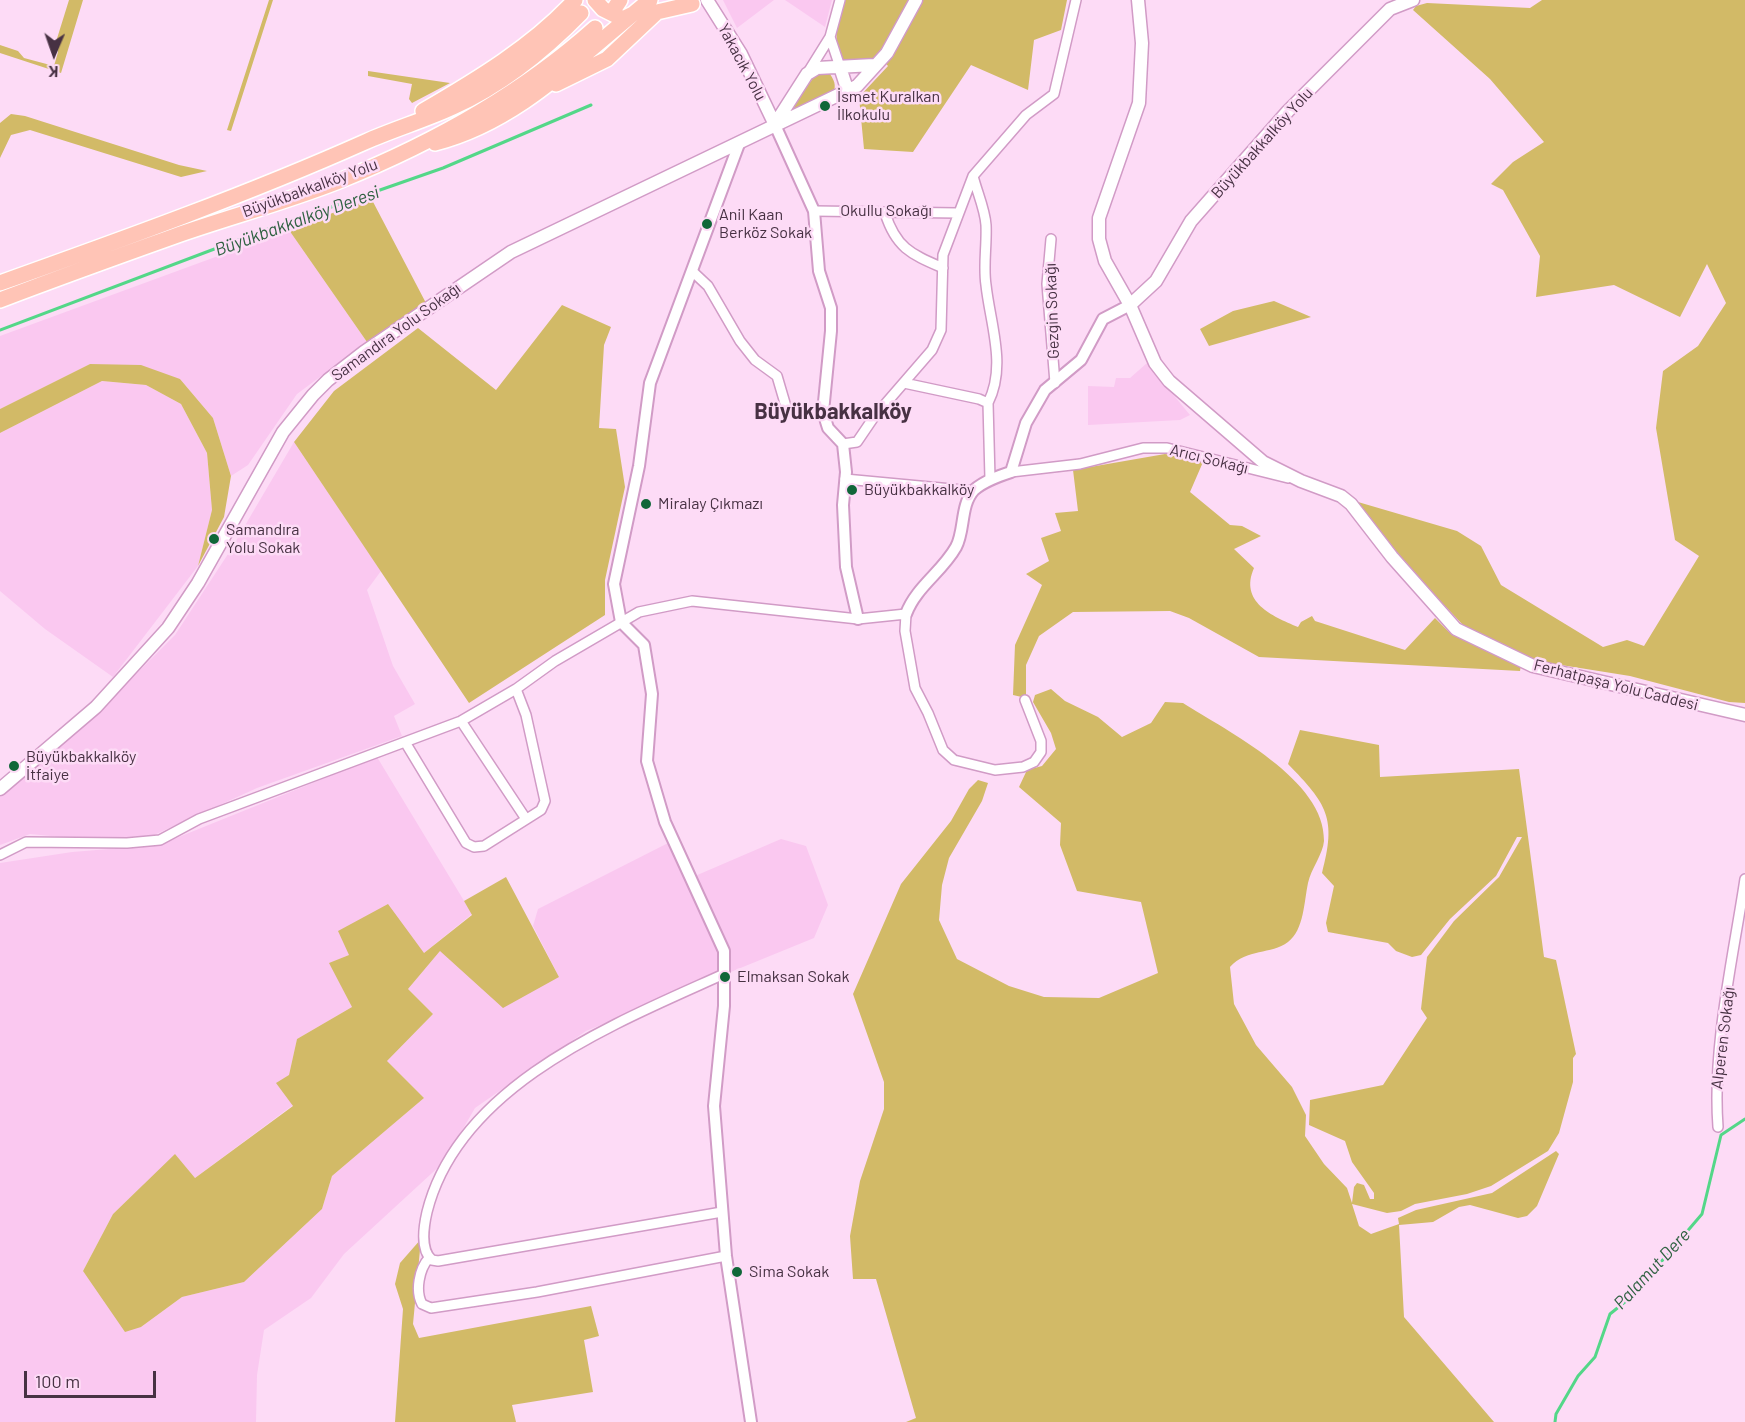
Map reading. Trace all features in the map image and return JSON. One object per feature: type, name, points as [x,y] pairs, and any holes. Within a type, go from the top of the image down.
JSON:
[{"type":"highway","points":[[595,0],[612,15],[623,19],[633,14]]},
{"type":"highway","points":[[545,89],[650,0]]},
{"type":"highway","points":[[403,152],[476,130],[545,89],[606,60],[657,12],[699,2]]},
{"type":"highway","name":"Büyükbakkalköy Yolu","points":[[0,283],[279,180],[393,129],[453,107],[493,86],[525,64],[578,7]]},
{"type":"highway","name":"Büyükbakkalköy Yolu","points":[[0,300],[175,236],[338,181],[403,152],[483,111],[541,72],[595,27]]},
{"type":"main road","points":[[775,125],[857,86],[887,53],[916,0]]},
{"type":"main road","name":"Ferhatpaşa Yolu Caddesi","points":[[1138,0],[1142,43],[1139,103],[1099,218],[1099,239],[1105,261],[1130,305],[1155,363],[1169,381],[1263,462],[1300,481],[1341,496],[1351,504],[1392,557],[1456,629],[1533,666],[1745,715]]},
{"type":"main road","name":"Büyükbakkalköy Yolu","points":[[1130,305],[1156,281],[1191,221],[1288,111],[1390,9],[1413,0]]},
{"type":"main road","name":"Yakacık Yolu","points":[[699,2],[741,54],[775,125]]},
{"type":"main road","points":[[775,125],[807,74],[817,68],[874,65]]},
{"type":"main road","points":[[840,67],[848,92]]},
{"type":"main road","name":"Samandıra Yolu Sokağı","points":[[0,789],[96,707],[168,628],[198,583],[283,432],[328,380],[364,352],[511,252],[775,125]]},
{"type":"street","points":[[807,74],[830,37],[840,0]]},
{"type":"street","points":[[843,444],[857,442],[874,417],[932,350],[941,330],[943,255],[957,213],[973,176],[1026,115],[1054,94],[1076,0]]},
{"type":"street","points":[[830,37],[840,67]]},
{"type":"street","points":[[775,125],[814,211],[819,271],[831,308],[823,412],[828,428],[843,444],[846,567],[858,619]]},
{"type":"street","points":[[739,144],[650,383],[639,466],[614,584],[621,622],[644,645],[652,694],[647,761],[665,822],[724,951],[714,1106],[726,1256],[751,1422]]},
{"type":"street","points":[[973,176],[985,219],[986,283],[996,338],[994,382],[988,403],[990,480]]},
{"type":"street","name":"Okullu Sokağı","points":[[814,211],[957,213]]},
{"type":"street","points":[[885,213],[890,230],[899,244],[915,256],[943,268]]},
{"type":"street","name":"Gezgin Sokağı","points":[[1051,239],[1047,284],[1055,383]]},
{"type":"street","points":[[692,271],[708,286],[740,341],[755,360],[777,376],[787,410],[823,412]]},
{"type":"street","points":[[1025,700],[1041,741],[1041,752],[1034,762],[1023,767],[995,770],[963,764],[943,750],[915,688],[905,631],[906,614],[912,598],[938,572],[957,546],[965,510],[973,491],[990,480],[1011,472],[1026,423],[1045,390],[1081,360],[1102,319],[1130,305]]},
{"type":"street","points":[[904,383],[988,403]]},
{"type":"street","name":"Arıcı Sokağı","points":[[1011,472],[1080,464],[1143,448],[1167,448],[1300,481]]},
{"type":"street","points":[[845,479],[973,491]]},
{"type":"street","points":[[0,855],[26,842],[128,843],[160,840],[200,819],[461,721],[639,612],[692,601],[858,619],[906,614]]},
{"type":"street","points":[[405,742],[444,810],[470,845],[484,846],[541,810],[545,798],[526,715],[516,689]]},
{"type":"street","points":[[461,721],[526,819]]},
{"type":"street","name":"Alperen Sokağı","points":[[1718,1127],[1715,1102],[1720,1050],[1745,879]]},
{"type":"street","points":[[722,1212],[438,1261],[429,1258],[425,1252],[425,1227],[432,1196],[451,1156],[487,1112],[538,1071],[584,1042],[724,974]]},
{"type":"street","points":[[429,1258],[422,1269],[418,1295],[422,1304],[431,1308],[537,1292],[726,1256]]},
{"type":"shaded area","points":[[69,0],[83,0],[61,73],[0,53],[0,45],[18,51],[24,58],[54,66],[58,52],[55,45]]},
{"type":"shaded area","points":[[269,0],[273,0],[231,131],[227,130]]},
{"type":"shaded area","points":[[723,0],[774,0],[737,28]]},
{"type":"shaded area","points":[[785,0],[832,0],[825,27]]},
{"type":"shaded area","points":[[842,0],[1067,0],[1061,30],[1034,40],[1028,90],[971,65],[913,152],[864,149],[859,97],[888,66],[878,55],[860,66],[838,63],[836,28]]},
{"type":"shaded area","points":[[1542,0],[1745,0],[1745,703],[1729,702],[1630,676],[1536,661],[1463,625],[1390,548],[1358,502],[1457,531],[1481,546],[1501,585],[1603,647],[1627,640],[1644,646],[1699,556],[1675,540],[1656,428],[1663,371],[1698,346],[1726,303],[1707,264],[1680,317],[1614,285],[1536,297],[1540,256],[1503,190],[1491,184],[1513,162],[1544,142],[1490,79],[1413,10],[1416,6],[1427,3],[1530,8]]},
{"type":"shaded area","points":[[368,71],[450,83],[412,103],[409,99],[412,84],[368,76]]},
{"type":"shaded area","points":[[821,72],[830,74],[833,80],[835,87],[832,96],[788,114],[813,78]]},
{"type":"shaded area","points":[[11,114],[25,116],[179,165],[207,171],[181,177],[30,130],[11,135],[0,158],[0,123]]},
{"type":"shaded area","points":[[371,198],[427,305],[367,342],[289,230]]},
{"type":"shaded area","points":[[289,230],[367,342],[297,394],[248,465],[231,476],[213,418],[180,379],[90,364],[0,409],[0,336]]},
{"type":"shaded area","points":[[1274,301],[1311,317],[1209,346],[1200,329],[1233,311]]},
{"type":"shaded area","points":[[562,305],[611,327],[604,345],[599,428],[616,429],[625,487],[605,580],[605,615],[469,703],[294,442],[334,391],[418,328],[496,390]]},
{"type":"shaded area","points":[[1147,363],[1190,415],[1180,420],[1088,425],[1088,386],[1114,387],[1116,378],[1130,378]]},
{"type":"shaded area","points":[[90,364],[141,365],[180,379],[213,418],[231,476],[224,517],[198,566],[212,510],[207,453],[181,404],[146,385],[102,381],[0,433],[0,409]]},
{"type":"shaded area","points":[[102,381],[146,385],[181,404],[207,453],[212,510],[198,566],[113,677],[45,629],[0,591],[0,433]]},
{"type":"shaded area","points":[[294,442],[381,571],[367,590],[393,666],[415,704],[394,716],[402,736],[257,788],[154,835],[92,840],[30,834],[0,845],[0,797],[82,728],[175,635],[230,551]]},
{"type":"shaded area","points":[[1165,454],[1203,462],[1190,492],[1230,525],[1242,526],[1261,536],[1234,549],[1254,568],[1251,590],[1254,599],[1278,618],[1298,627],[1301,622],[1312,616],[1315,621],[1405,650],[1435,618],[1449,632],[1521,665],[1520,671],[1259,657],[1189,618],[1170,611],[1073,612],[1039,636],[1026,665],[1026,698],[1013,695],[1015,645],[1042,585],[1026,574],[1049,561],[1041,538],[1061,531],[1055,513],[1078,511],[1073,470]]},
{"type":"shaded area","points":[[1051,689],[1065,701],[1098,717],[1122,737],[1151,723],[1165,702],[1183,703],[1271,760],[1292,778],[1309,798],[1320,819],[1324,841],[1308,883],[1297,930],[1288,942],[1281,946],[1251,954],[1230,967],[1234,1004],[1256,1045],[1292,1087],[1306,1115],[1305,1136],[1324,1164],[1347,1188],[1352,1203],[1354,1187],[1357,1183],[1364,1185],[1370,1199],[1374,1199],[1374,1193],[1352,1162],[1345,1141],[1309,1125],[1310,1100],[1383,1085],[1427,1018],[1421,1009],[1427,957],[1454,921],[1499,877],[1522,837],[1517,837],[1496,876],[1450,919],[1421,955],[1412,957],[1396,951],[1388,943],[1328,932],[1326,923],[1334,886],[1322,873],[1328,825],[1320,802],[1288,764],[1300,730],[1379,745],[1380,777],[1519,769],[1544,957],[1556,960],[1576,1054],[1573,1058],[1573,1082],[1559,1133],[1548,1151],[1491,1186],[1387,1213],[1352,1204],[1359,1226],[1371,1234],[1399,1224],[1398,1218],[1416,1210],[1492,1193],[1556,1151],[1559,1154],[1537,1206],[1527,1216],[1518,1218],[1470,1205],[1459,1207],[1433,1222],[1399,1225],[1404,1317],[1494,1422],[906,1422],[916,1418],[876,1279],[853,1279],[850,1236],[860,1181],[884,1109],[884,1082],[853,994],[901,884],[951,821],[969,789],[978,780],[988,783],[982,801],[949,858],[942,885],[939,920],[957,959],[1009,986],[1044,997],[1099,998],[1158,973],[1141,902],[1077,891],[1060,845],[1061,823],[1019,787],[1027,770],[1042,766],[1056,749],[1051,733],[1033,702],[1035,695]]},
{"type":"shaded area","points":[[377,757],[472,914],[424,953],[349,955],[330,963],[352,1007],[297,1039],[289,1075],[293,1105],[195,1178],[175,1155],[113,1214],[83,1271],[141,1327],[182,1297],[244,1282],[322,1209],[332,1176],[424,1098],[387,1061],[433,1014],[408,989],[440,951],[559,977],[533,926],[538,909],[676,839],[695,876],[781,839],[806,846],[828,905],[814,938],[586,1031],[475,1108],[460,1134],[456,1151],[344,1254],[311,1298],[264,1330],[257,1375],[256,1422],[0,1422],[0,863],[72,852],[159,845]]},
{"type":"shaded area","points":[[506,877],[559,977],[503,1008],[440,951],[408,989],[433,1014],[387,1061],[424,1098],[332,1176],[322,1209],[244,1282],[182,1297],[141,1327],[125,1332],[83,1271],[113,1214],[175,1154],[195,1178],[293,1106],[276,1083],[289,1075],[297,1039],[352,1007],[329,963],[349,955],[338,931],[388,904],[424,953],[472,915],[464,901]]},
{"type":"shaded area","points":[[421,1239],[413,1324],[419,1338],[591,1306],[599,1336],[584,1340],[593,1392],[512,1405],[516,1422],[395,1422],[403,1309],[395,1284],[400,1263]]},
{"type":"waterway","name":"Büyükbakkalköy Deresi","points":[[0,330],[254,234],[443,168],[591,105]]},
{"type":"waterway","name":"Palamut Dere","points":[[1555,1422],[1556,1414],[1578,1376],[1595,1357],[1610,1314],[1631,1297],[1702,1214],[1721,1135],[1745,1119]]},
{"type":"place","name":"İsmet Kuralkan İlkokulu","points":[[825,106]]},
{"type":"place","name":"Anil Kaan Berköz Sokak","points":[[707,224]]},
{"type":"place","name":"Büyükbakkalköy","points":[[852,490]]},
{"type":"place","name":"Miralay Çıkmazı","points":[[646,504]]},
{"type":"place","name":"Samandıra Yolu Sokak","points":[[214,539]]},
{"type":"place","name":"Büyükbakkalköy İtfaiye","points":[[14,766]]},
{"type":"place","name":"Elmaksan Sokak","points":[[725,977]]},
{"type":"place","name":"Sima Sokak","points":[[737,1272]]},
{"type":"district","name":"Büyükbakkalköy","points":[[833,412]]}]
